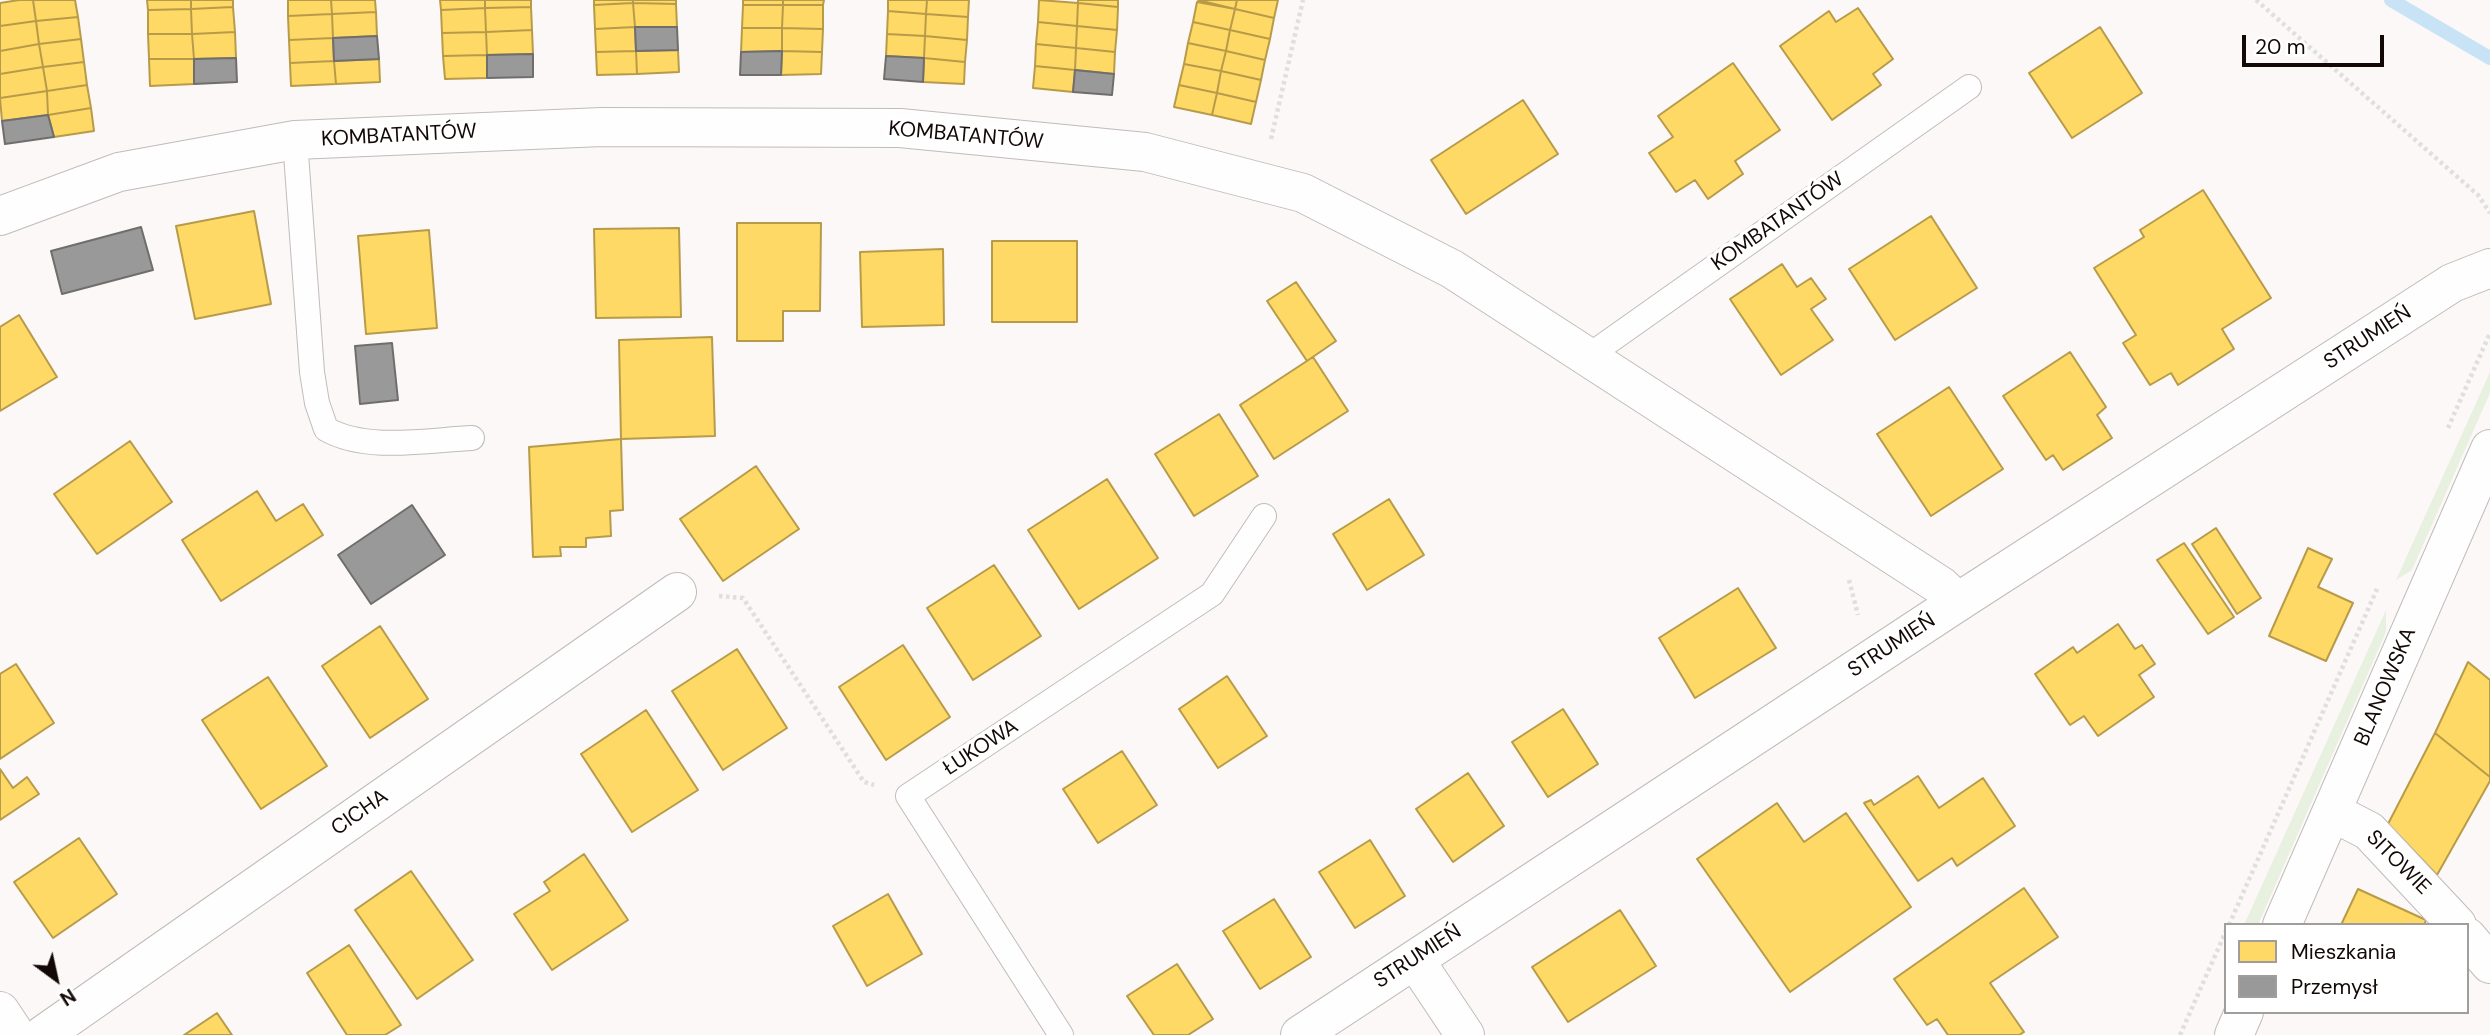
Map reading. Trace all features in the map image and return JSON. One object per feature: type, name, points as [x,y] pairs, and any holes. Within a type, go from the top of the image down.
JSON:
[{"type":"street","name":"KOMBATANTÓW","points":[[0,216],[119,172],[295,140],[602,127],[900,128],[1145,152],[1303,193],[1451,270],[1941,586],[1958,602]]},
{"type":"street","name":"STRUMIEŃ","points":[[1300,1035],[1958,602],[2452,283],[2490,268]]},
{"type":"street","name":"BLANOWSKA","points":[[2283,923],[2490,449]]},
{"type":"street","name":"CICHA","points":[[43,1035],[677,592]]},
{"type":"street","name":"SITOWIE","points":[[2332,812],[2370,831],[2455,923]]},
{"type":"street","points":[[2469,939],[2490,964]]},
{"type":"street","points":[[1415,960],[1465,1035]]},
{"type":"street","points":[[0,1011],[16,1035]]},
{"type":"street","points":[[2234,1035],[2243,1014]]},
{"type":"lane","name":"KOMBATANTÓW","points":[[1587,357],[1969,87]]},
{"type":"lane","name":"KOMBATANTÓW","points":[[295,140],[312,372],[317,403],[326,429],[340,437],[365,442],[472,438]]},
{"type":"lane","name":"ŁUKOWA","points":[[908,796],[1212,594],[1264,516]]},
{"type":"lane","points":[[908,796],[1061,1035]]},
{"type":"path","points":[[1268,152],[1303,0]]},
{"type":"path","points":[[2256,0],[2478,195],[2490,213]]},
{"type":"path","points":[[2445,434],[2490,333]]},
{"type":"path","points":[[1846,572],[1860,623]]},
{"type":"path","points":[[2229,923],[2379,585]]},
{"type":"path","points":[[677,592],[743,598],[864,782],[908,796]]},
{"type":"path","points":[[2180,1035],[2224,936]]},
{"type":"green space","points":[[2490,372],[2490,393],[2412,570],[2396,580]]},
{"type":"green space","points":[[2386,610],[2386,632],[2259,923],[2245,923]]},
{"type":"building: Mieszkania","points":[[33,0],[36,21],[0,26],[0,3]]},
{"type":"building: Mieszkania","points":[[33,0],[75,0],[78,17],[36,21]]},
{"type":"building: Mieszkania","points":[[147,0],[191,0],[191,9],[148,10]]},
{"type":"building: Mieszkania","points":[[191,0],[233,0],[233,7],[191,9]]},
{"type":"building: Mieszkania","points":[[288,0],[331,0],[332,14],[288,16]]},
{"type":"building: Mieszkania","points":[[331,0],[375,0],[376,12],[332,14]]},
{"type":"building: Mieszkania","points":[[440,0],[485,0],[485,8],[441,10]]},
{"type":"building: Mieszkania","points":[[485,0],[531,0],[531,7],[485,8]]},
{"type":"building: Mieszkania","points":[[594,0],[633,0],[633,3],[594,5]]},
{"type":"building: Mieszkania","points":[[633,0],[676,0],[676,4],[633,3]]},
{"type":"building: Mieszkania","points":[[743,0],[783,0],[783,5],[743,5]]},
{"type":"building: Mieszkania","points":[[783,0],[824,0],[823,5],[783,5]]},
{"type":"building: Mieszkania","points":[[888,0],[927,0],[926,14],[888,11]]},
{"type":"building: Mieszkania","points":[[927,0],[969,0],[968,17],[926,14]]},
{"type":"building: Mieszkania","points":[[1039,0],[1078,3],[1077,26],[1038,22]]},
{"type":"building: Mieszkania","points":[[1078,0],[1118,0],[1118,7],[1078,3]]},
{"type":"building: Mieszkania","points":[[1198,0],[1237,0],[1235,9]]},
{"type":"building: Mieszkania","points":[[1237,0],[1278,0],[1274,18],[1235,9]]},
{"type":"building: Mieszkania","points":[[1197,2],[1235,9],[1230,30],[1193,22]]},
{"type":"building: Mieszkania","points":[[633,3],[635,27],[595,29],[594,5]]},
{"type":"building: Mieszkania","points":[[633,3],[676,4],[677,27],[635,27]]},
{"type":"building: Mieszkania","points":[[1078,3],[1118,7],[1117,30],[1077,26]]},
{"type":"building: Mieszkania","points":[[743,5],[783,5],[782,28],[742,28]]},
{"type":"building: Mieszkania","points":[[783,5],[823,5],[823,29],[782,28]]},
{"type":"building: Mieszkania","points":[[233,7],[235,32],[192,34],[191,9]]},
{"type":"building: Mieszkania","points":[[531,7],[532,30],[486,32],[485,8]]},
{"type":"building: Mieszkania","points":[[485,8],[486,32],[442,33],[441,10]]},
{"type":"building: Mieszkania","points":[[1858,8],[1893,59],[1873,74],[1881,85],[1832,120],[1780,46],[1829,11],[1836,22]]},
{"type":"building: Mieszkania","points":[[191,9],[192,34],[148,34],[148,10]]},
{"type":"building: Mieszkania","points":[[1235,9],[1274,18],[1270,39],[1230,30]]},
{"type":"building: Mieszkania","points":[[888,11],[926,14],[925,36],[887,34]]},
{"type":"building: Mieszkania","points":[[376,12],[377,36],[333,38],[332,14]]},
{"type":"building: Mieszkania","points":[[332,14],[333,38],[289,40],[288,16]]},
{"type":"building: Mieszkania","points":[[926,14],[968,17],[967,40],[925,36]]},
{"type":"building: Mieszkania","points":[[78,17],[81,39],[39,44],[36,21]]},
{"type":"building: Mieszkania","points":[[36,21],[39,44],[0,51],[0,26]]},
{"type":"building: Mieszkania","points":[[1038,22],[1077,26],[1076,48],[1036,44]]},
{"type":"building: Mieszkania","points":[[1193,22],[1230,30],[1226,51],[1188,43]]},
{"type":"building: Mieszkania","points":[[1077,26],[1117,30],[1115,52],[1076,48]]},
{"type":"building: Mieszkania","points":[[635,27],[636,51],[596,52],[595,29]]},
{"type":"building: Mieszkania","points":[[2100,27],[2142,93],[2072,138],[2029,73]]},
{"type":"building: Mieszkania","points":[[742,28],[782,28],[782,51],[741,52]]},
{"type":"building: Mieszkania","points":[[782,28],[823,29],[822,52],[782,51]]},
{"type":"building: Mieszkania","points":[[532,30],[533,54],[487,55],[486,32]]},
{"type":"building: Mieszkania","points":[[1230,30],[1270,39],[1265,60],[1226,51]]},
{"type":"building: Mieszkania","points":[[235,32],[236,58],[194,59],[192,34]]},
{"type":"building: Mieszkania","points":[[486,32],[487,55],[443,56],[442,33]]},
{"type":"building: Mieszkania","points":[[148,34],[192,34],[194,59],[149,59]]},
{"type":"building: Mieszkania","points":[[887,34],[925,36],[924,58],[886,56]]},
{"type":"building: Mieszkania","points":[[925,36],[967,40],[965,62],[924,58]]},
{"type":"building: Mieszkania","points":[[333,38],[334,61],[290,63],[289,40]]},
{"type":"building: Mieszkania","points":[[81,39],[84,62],[43,67],[39,44]]},
{"type":"building: Mieszkania","points":[[1188,43],[1226,51],[1221,71],[1184,64]]},
{"type":"building: Mieszkania","points":[[39,44],[43,67],[0,74],[0,51]]},
{"type":"building: Mieszkania","points":[[1036,44],[1076,48],[1075,70],[1035,66]]},
{"type":"building: Mieszkania","points":[[1076,48],[1115,52],[1114,74],[1075,70]]},
{"type":"building: Mieszkania","points":[[678,50],[679,72],[637,74],[636,51]]},
{"type":"building: Mieszkania","points":[[636,51],[637,74],[597,75],[596,52]]},
{"type":"building: Mieszkania","points":[[782,51],[822,52],[821,74],[781,75]]},
{"type":"building: Mieszkania","points":[[1226,51],[1265,60],[1261,80],[1221,71]]},
{"type":"building: Mieszkania","points":[[487,55],[487,78],[445,79],[443,56]]},
{"type":"building: Mieszkania","points":[[924,58],[965,62],[964,84],[923,82]]},
{"type":"building: Mieszkania","points":[[149,59],[194,59],[194,84],[150,86]]},
{"type":"building: Mieszkania","points":[[379,59],[380,82],[336,84],[334,61]]},
{"type":"building: Mieszkania","points":[[334,61],[336,84],[291,86],[290,63]]},
{"type":"building: Mieszkania","points":[[84,62],[87,85],[47,91],[43,67]]},
{"type":"building: Mieszkania","points":[[1733,63],[1780,130],[1735,161],[1743,174],[1708,199],[1695,180],[1676,192],[1649,153],[1673,137],[1658,116]]},
{"type":"building: Mieszkania","points":[[1184,64],[1221,71],[1217,93],[1179,85]]},
{"type":"building: Mieszkania","points":[[1035,66],[1075,70],[1073,92],[1033,88]]},
{"type":"building: Mieszkania","points":[[43,67],[47,91],[0,98],[0,74]]},
{"type":"building: Mieszkania","points":[[1221,71],[1261,80],[1256,102],[1217,93]]},
{"type":"building: Mieszkania","points":[[87,85],[91,108],[48,115],[47,91]]},
{"type":"building: Mieszkania","points":[[1179,85],[1217,93],[1212,115],[1174,107]]},
{"type":"building: Mieszkania","points":[[47,91],[48,115],[2,121],[0,98]]},
{"type":"building: Mieszkania","points":[[1217,93],[1256,102],[1251,124],[1212,115]]},
{"type":"building: Mieszkania","points":[[1523,100],[1558,154],[1466,214],[1431,160]]},
{"type":"building: Mieszkania","points":[[91,108],[94,131],[54,137],[48,115]]},
{"type":"building: Mieszkania","points":[[2203,190],[2271,298],[2222,329],[2234,349],[2178,385],[2171,373],[2150,385],[2123,343],[2136,335],[2094,268],[2144,237],[2140,230]]},
{"type":"building: Mieszkania","points":[[254,211],[271,304],[195,319],[176,226]]},
{"type":"building: Mieszkania","points":[[1931,216],[1977,288],[1895,340],[1849,269]]},
{"type":"building: Mieszkania","points":[[737,223],[821,223],[820,311],[783,311],[783,341],[737,341]]},
{"type":"building: Mieszkania","points":[[679,228],[681,317],[596,318],[594,229]]},
{"type":"building: Mieszkania","points":[[429,230],[437,328],[366,334],[358,236]]},
{"type":"building: Mieszkania","points":[[992,241],[1077,241],[1077,322],[992,322]]},
{"type":"building: Mieszkania","points":[[943,249],[944,325],[862,327],[860,252]]},
{"type":"building: Mieszkania","points":[[1782,264],[1797,287],[1811,278],[1826,299],[1811,309],[1833,340],[1781,375],[1730,299]]},
{"type":"building: Mieszkania","points":[[1296,282],[1336,341],[1307,361],[1267,301]]},
{"type":"building: Mieszkania","points":[[19,315],[57,377],[0,411],[0,327]]},
{"type":"building: Mieszkania","points":[[712,337],[715,436],[621,439],[619,340]]},
{"type":"building: Mieszkania","points":[[2070,352],[2106,407],[2097,415],[2112,438],[2063,470],[2053,455],[2046,460],[2003,396]]},
{"type":"building: Mieszkania","points":[[1313,357],[1348,411],[1274,459],[1240,405]]},
{"type":"building: Mieszkania","points":[[1949,387],[2003,469],[1931,516],[1877,434]]},
{"type":"building: Mieszkania","points":[[1219,414],[1258,476],[1194,516],[1155,454]]},
{"type":"building: Mieszkania","points":[[621,439],[623,510],[610,511],[611,536],[586,538],[586,547],[560,547],[561,556],[533,557],[529,447]]},
{"type":"building: Mieszkania","points":[[130,441],[172,502],[97,554],[54,494]]},
{"type":"building: Mieszkania","points":[[756,466],[799,529],[723,581],[680,519]]},
{"type":"building: Mieszkania","points":[[1107,479],[1158,558],[1079,609],[1028,530]]},
{"type":"building: Mieszkania","points":[[257,491],[276,521],[303,504],[323,535],[221,601],[182,540]]},
{"type":"building: Mieszkania","points":[[1389,499],[1424,555],[1367,590],[1333,534]]},
{"type":"building: Mieszkania","points":[[2216,528],[2261,598],[2237,614],[2192,544]]},
{"type":"building: Mieszkania","points":[[2184,543],[2234,617],[2208,634],[2157,560]]},
{"type":"building: Mieszkania","points":[[2308,548],[2332,559],[2318,587],[2353,603],[2326,661],[2269,636]]},
{"type":"building: Mieszkania","points":[[994,565],[1041,636],[973,680],[927,608]]},
{"type":"building: Mieszkania","points":[[1738,588],[1776,648],[1695,698],[1659,638]]},
{"type":"building: Mieszkania","points":[[2118,624],[2135,649],[2142,645],[2155,664],[2139,675],[2154,697],[2098,736],[2084,716],[2070,725],[2035,674],[2073,647],[2077,653]]},
{"type":"building: Mieszkania","points":[[380,626],[428,699],[370,738],[322,666]]},
{"type":"building: Mieszkania","points":[[903,645],[950,717],[886,760],[839,687]]},
{"type":"building: Mieszkania","points":[[737,649],[787,728],[723,770],[672,691]]},
{"type":"building: Mieszkania","points":[[2468,662],[2490,680],[2490,777],[2435,733]]},
{"type":"building: Mieszkania","points":[[16,664],[54,723],[0,759],[0,674]]},
{"type":"building: Mieszkania","points":[[1227,676],[1267,736],[1218,768],[1179,709]]},
{"type":"building: Mieszkania","points":[[268,677],[327,766],[261,809],[202,720]]},
{"type":"building: Mieszkania","points":[[1563,709],[1598,764],[1548,797],[1512,742]]},
{"type":"building: Mieszkania","points":[[646,710],[698,790],[632,832],[581,754]]},
{"type":"building: Mieszkania","points":[[2435,733],[2490,777],[2437,875],[2388,824]]},
{"type":"building: Mieszkania","points":[[1122,751],[1157,805],[1098,843],[1063,789]]},
{"type":"building: Mieszkania","points":[[0,769],[13,788],[27,777],[39,794],[0,820]]},
{"type":"building: Mieszkania","points":[[1468,773],[1504,826],[1453,862],[1416,809]]},
{"type":"building: Mieszkania","points":[[1918,776],[1939,808],[1983,778],[2015,826],[1957,866],[1952,858],[1918,881],[1864,803],[1871,800],[1874,805]]},
{"type":"building: Mieszkania","points":[[1777,803],[1804,842],[1846,813],[1911,907],[1790,992],[1697,859]]},
{"type":"building: Mieszkania","points":[[79,838],[117,894],[53,938],[14,882]]},
{"type":"building: Mieszkania","points":[[1370,840],[1405,896],[1355,928],[1319,872]]},
{"type":"building: Mieszkania","points":[[584,854],[628,920],[552,970],[514,914],[550,891],[544,882]]},
{"type":"building: Mieszkania","points":[[411,871],[473,960],[417,999],[355,910]]},
{"type":"building: Mieszkania","points":[[2024,888],[2058,937],[1990,983],[2024,1032],[2019,1035],[1948,1035],[1937,1019],[1927,1025],[1894,979]]},
{"type":"building: Mieszkania","points":[[2358,889],[2426,920],[2425,923],[2342,923]]},
{"type":"building: Mieszkania","points":[[888,894],[922,954],[867,986],[833,926]]},
{"type":"building: Mieszkania","points":[[1274,899],[1311,957],[1260,989],[1223,931]]},
{"type":"building: Mieszkania","points":[[1620,910],[1656,966],[1568,1022],[1532,967]]},
{"type":"building: Mieszkania","points":[[349,945],[401,1025],[385,1035],[347,1035],[307,973]]},
{"type":"building: Mieszkania","points":[[1177,964],[1213,1019],[1188,1035],[1154,1035],[1127,996]]},
{"type":"building: Mieszkania","points":[[217,1013],[232,1035],[184,1035]]},
{"type":"building: Przemysł","points":[[635,27],[677,27],[678,50],[636,51]]},
{"type":"building: Przemysł","points":[[377,36],[379,59],[334,61],[333,38]]},
{"type":"building: Przemysł","points":[[782,51],[781,75],[740,75],[741,52]]},
{"type":"building: Przemysł","points":[[533,54],[533,77],[487,78],[487,55]]},
{"type":"building: Przemysł","points":[[886,56],[924,58],[923,82],[884,79]]},
{"type":"building: Przemysł","points":[[236,58],[237,82],[194,84],[194,59]]},
{"type":"building: Przemysł","points":[[1075,70],[1114,74],[1112,95],[1073,92]]},
{"type":"building: Przemysł","points":[[48,115],[54,137],[5,144],[2,121]]},
{"type":"building: Przemysł","points":[[141,227],[153,270],[62,294],[51,251]]},
{"type":"building: Przemysł","points":[[392,343],[398,400],[360,404],[355,346]]},
{"type":"building: Przemysł","points":[[412,505],[445,555],[371,604],[338,555]]},
{"type":"waterway","points":[[2391,0],[2490,58]]}]
